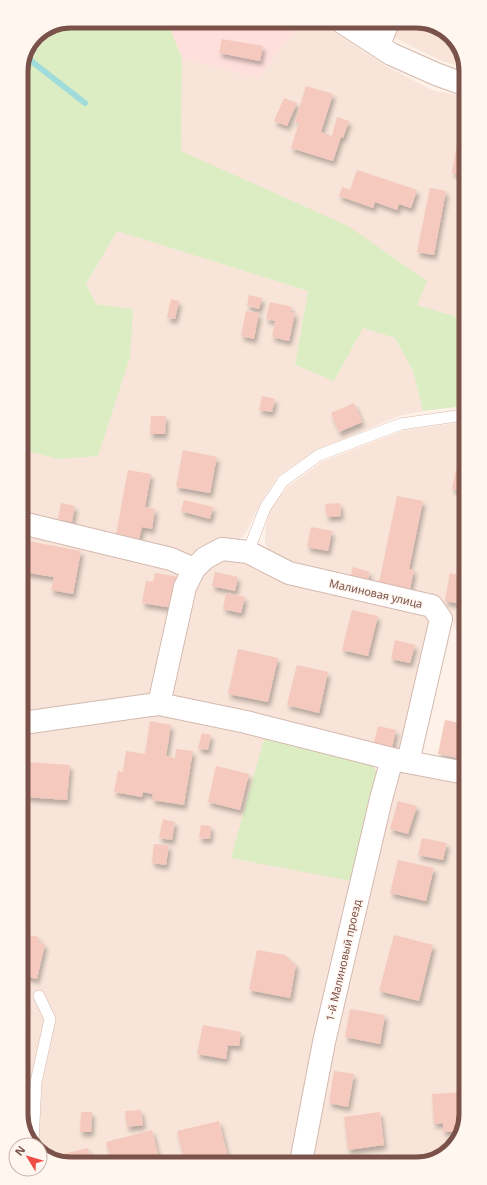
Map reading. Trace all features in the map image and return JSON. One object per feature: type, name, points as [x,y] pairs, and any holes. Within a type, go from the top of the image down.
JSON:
[{"type":"street","points":[[351,28],[391,54],[436,74],[459,82]]},
{"type":"street","points":[[379,45],[386,28]]},
{"type":"street","points":[[28,524],[171,559],[194,569]]},
{"type":"street","name":"Малиновая улица","points":[[159,704],[185,587],[194,569],[205,558],[222,550],[248,552],[289,573],[432,606],[441,619],[400,760]]},
{"type":"street","points":[[28,722],[159,704],[246,722],[400,760],[459,772]]},
{"type":"street","name":"1-й Малиновый проезд","points":[[302,1157],[326,1034],[379,807],[400,760]]},
{"type":"lane","points":[[248,552],[265,508],[283,481],[319,455],[401,424],[459,416]]},
{"type":"lane","points":[[33,1135],[36,1082],[50,1018],[39,996]]},
{"type":"shaded area","points":[[170,28],[297,28],[258,78],[182,58]]},
{"type":"shaded area","points":[[297,28],[328,28],[384,65],[432,90],[459,96],[459,318],[417,305],[181,151],[182,58],[258,78]]},
{"type":"shaded area","points":[[394,28],[419,28],[432,31],[442,37],[450,45],[455,52],[458,66],[442,61],[395,38]]},
{"type":"shaded area","points":[[117,231],[308,291],[295,365],[334,381],[363,328],[395,338],[413,371],[423,411],[399,416],[315,451],[277,477],[260,504],[245,534],[235,543],[201,554],[149,698],[28,715],[28,451],[133,309],[96,304],[86,284]]},
{"type":"shaded area","points":[[459,423],[459,630],[456,629],[450,611],[446,606],[291,567],[270,554],[265,542],[266,526],[270,509],[289,486],[322,462],[402,431]]},
{"type":"shaded area","points":[[227,555],[428,611],[431,618],[399,751],[171,699],[191,589],[202,571]]},
{"type":"shaded area","points":[[146,710],[265,735],[356,882],[296,1157],[68,1157],[55,1154],[48,1150],[48,1137],[34,1137],[28,1120],[28,1032],[31,1001],[28,1000],[28,729]]},
{"type":"shaded area","points":[[407,770],[459,780],[459,1120],[452,1138],[442,1148],[430,1155],[422,1157],[305,1157],[394,779],[400,772]]},
{"type":"shaded area","points":[[28,1000],[31,1001],[28,1032]]},
{"type":"green space","points":[[65,28],[170,28],[182,58],[181,151],[348,226],[427,281],[417,305],[459,318],[459,407],[423,411],[413,371],[395,338],[363,328],[334,381],[295,365],[308,291],[117,231],[86,284],[96,304],[133,309],[130,357],[98,456],[58,459],[28,451],[29,60],[32,52],[43,39],[57,30]]},
{"type":"green space","points":[[265,735],[366,760],[375,768],[378,779],[356,882],[231,858]]},
{"type":"building","points":[[222,39],[263,46],[260,61],[219,53]]},
{"type":"building","points":[[306,86],[333,94],[321,132],[332,136],[337,117],[349,121],[343,138],[341,137],[333,161],[291,148],[299,123],[295,122]]},
{"type":"building","points":[[284,98],[297,103],[287,126],[274,121]]},
{"type":"building","points":[[459,133],[459,174],[452,173]]},
{"type":"building","points":[[357,170],[417,190],[411,208],[399,204],[397,210],[375,202],[373,208],[339,196],[342,187],[350,190]]},
{"type":"building","points":[[430,188],[446,191],[434,255],[417,252]]},
{"type":"building","points":[[249,295],[262,298],[259,309],[247,306]]},
{"type":"building","points":[[171,299],[179,301],[175,319],[167,318]]},
{"type":"building","points":[[270,302],[292,307],[290,312],[295,313],[289,341],[272,337],[275,321],[266,319]]},
{"type":"building","points":[[246,311],[259,313],[254,339],[241,336]]},
{"type":"building","points":[[262,396],[275,399],[272,412],[259,410]]},
{"type":"building","points":[[354,403],[362,422],[339,432],[331,413]]},
{"type":"building","points":[[151,416],[166,416],[165,434],[150,434]]},
{"type":"building","points":[[183,450],[217,457],[210,493],[176,487]]},
{"type":"building","points":[[128,470],[151,474],[145,507],[155,509],[152,529],[142,527],[139,539],[116,535]]},
{"type":"building","points":[[456,470],[459,470],[459,490],[452,489]]},
{"type":"building","points":[[397,496],[423,501],[409,569],[414,570],[409,594],[378,588]]},
{"type":"building","points":[[184,500],[213,507],[210,519],[181,511]]},
{"type":"building","points":[[61,503],[75,506],[72,522],[58,519]]},
{"type":"building","points":[[340,503],[341,516],[327,517],[325,504]]},
{"type":"building","points":[[311,527],[332,531],[328,551],[307,547]]},
{"type":"building","points":[[28,541],[81,551],[73,594],[51,590],[54,577],[28,573]]},
{"type":"building","points":[[353,567],[370,572],[367,583],[350,578]]},
{"type":"building","points":[[215,572],[238,577],[235,591],[212,586]]},
{"type":"building","points":[[155,573],[179,577],[173,608],[142,603],[146,581],[153,582]]},
{"type":"building","points":[[450,573],[459,575],[459,604],[445,601]]},
{"type":"building","points":[[226,593],[245,597],[241,613],[223,609]]},
{"type":"building","points":[[352,610],[378,616],[368,656],[342,650]]},
{"type":"building","points":[[395,640],[415,645],[410,663],[391,659]]},
{"type":"building","points":[[238,649],[278,658],[268,702],[228,694]]},
{"type":"building","points":[[297,665],[328,672],[319,713],[287,705]]},
{"type":"building","points":[[445,720],[459,723],[459,758],[438,754]]},
{"type":"building","points":[[150,721],[171,725],[166,756],[175,758],[176,749],[193,751],[184,805],[152,800],[153,794],[143,792],[142,797],[114,792],[118,771],[123,772],[126,751],[145,754]]},
{"type":"building","points":[[378,726],[396,730],[392,748],[374,743]]},
{"type":"building","points":[[202,733],[211,735],[208,750],[198,748]]},
{"type":"building","points":[[28,762],[70,765],[67,800],[28,797]]},
{"type":"building","points":[[216,766],[249,774],[240,810],[208,802]]},
{"type":"building","points":[[398,801],[417,806],[408,834],[390,829]]},
{"type":"building","points":[[163,819],[175,822],[172,840],[159,838]]},
{"type":"building","points":[[201,825],[211,826],[210,839],[199,838]]},
{"type":"building","points":[[422,838],[447,843],[443,860],[418,855]]},
{"type":"building","points":[[154,844],[169,845],[166,865],[152,863]]},
{"type":"building","points":[[398,860],[434,868],[426,901],[390,893]]},
{"type":"building","points":[[28,935],[39,937],[38,942],[45,944],[37,979],[28,977]]},
{"type":"building","points":[[394,935],[433,945],[419,1001],[379,991]]},
{"type":"building","points":[[257,950],[285,955],[296,965],[290,998],[249,990]]},
{"type":"building","points":[[350,1009],[385,1015],[380,1044],[345,1037]]},
{"type":"building","points":[[203,1025],[241,1032],[239,1046],[228,1045],[226,1059],[197,1054]]},
{"type":"building","points":[[334,1071],[354,1074],[348,1107],[329,1103]]},
{"type":"building","points":[[459,1092],[459,1120],[456,1131],[443,1132],[443,1123],[434,1124],[432,1094]]},
{"type":"building","points":[[141,1110],[143,1125],[127,1127],[125,1111]]},
{"type":"building","points":[[81,1112],[92,1112],[91,1132],[80,1132]]},
{"type":"building","points":[[380,1112],[384,1145],[348,1150],[344,1117]]},
{"type":"building","points":[[219,1121],[228,1157],[184,1157],[177,1131]]},
{"type":"building","points":[[152,1130],[159,1157],[110,1157],[106,1142]]},
{"type":"building","points":[[88,1148],[90,1157],[68,1157],[58,1155]]},
{"type":"waterway","points":[[29,59],[85,103]]}]
